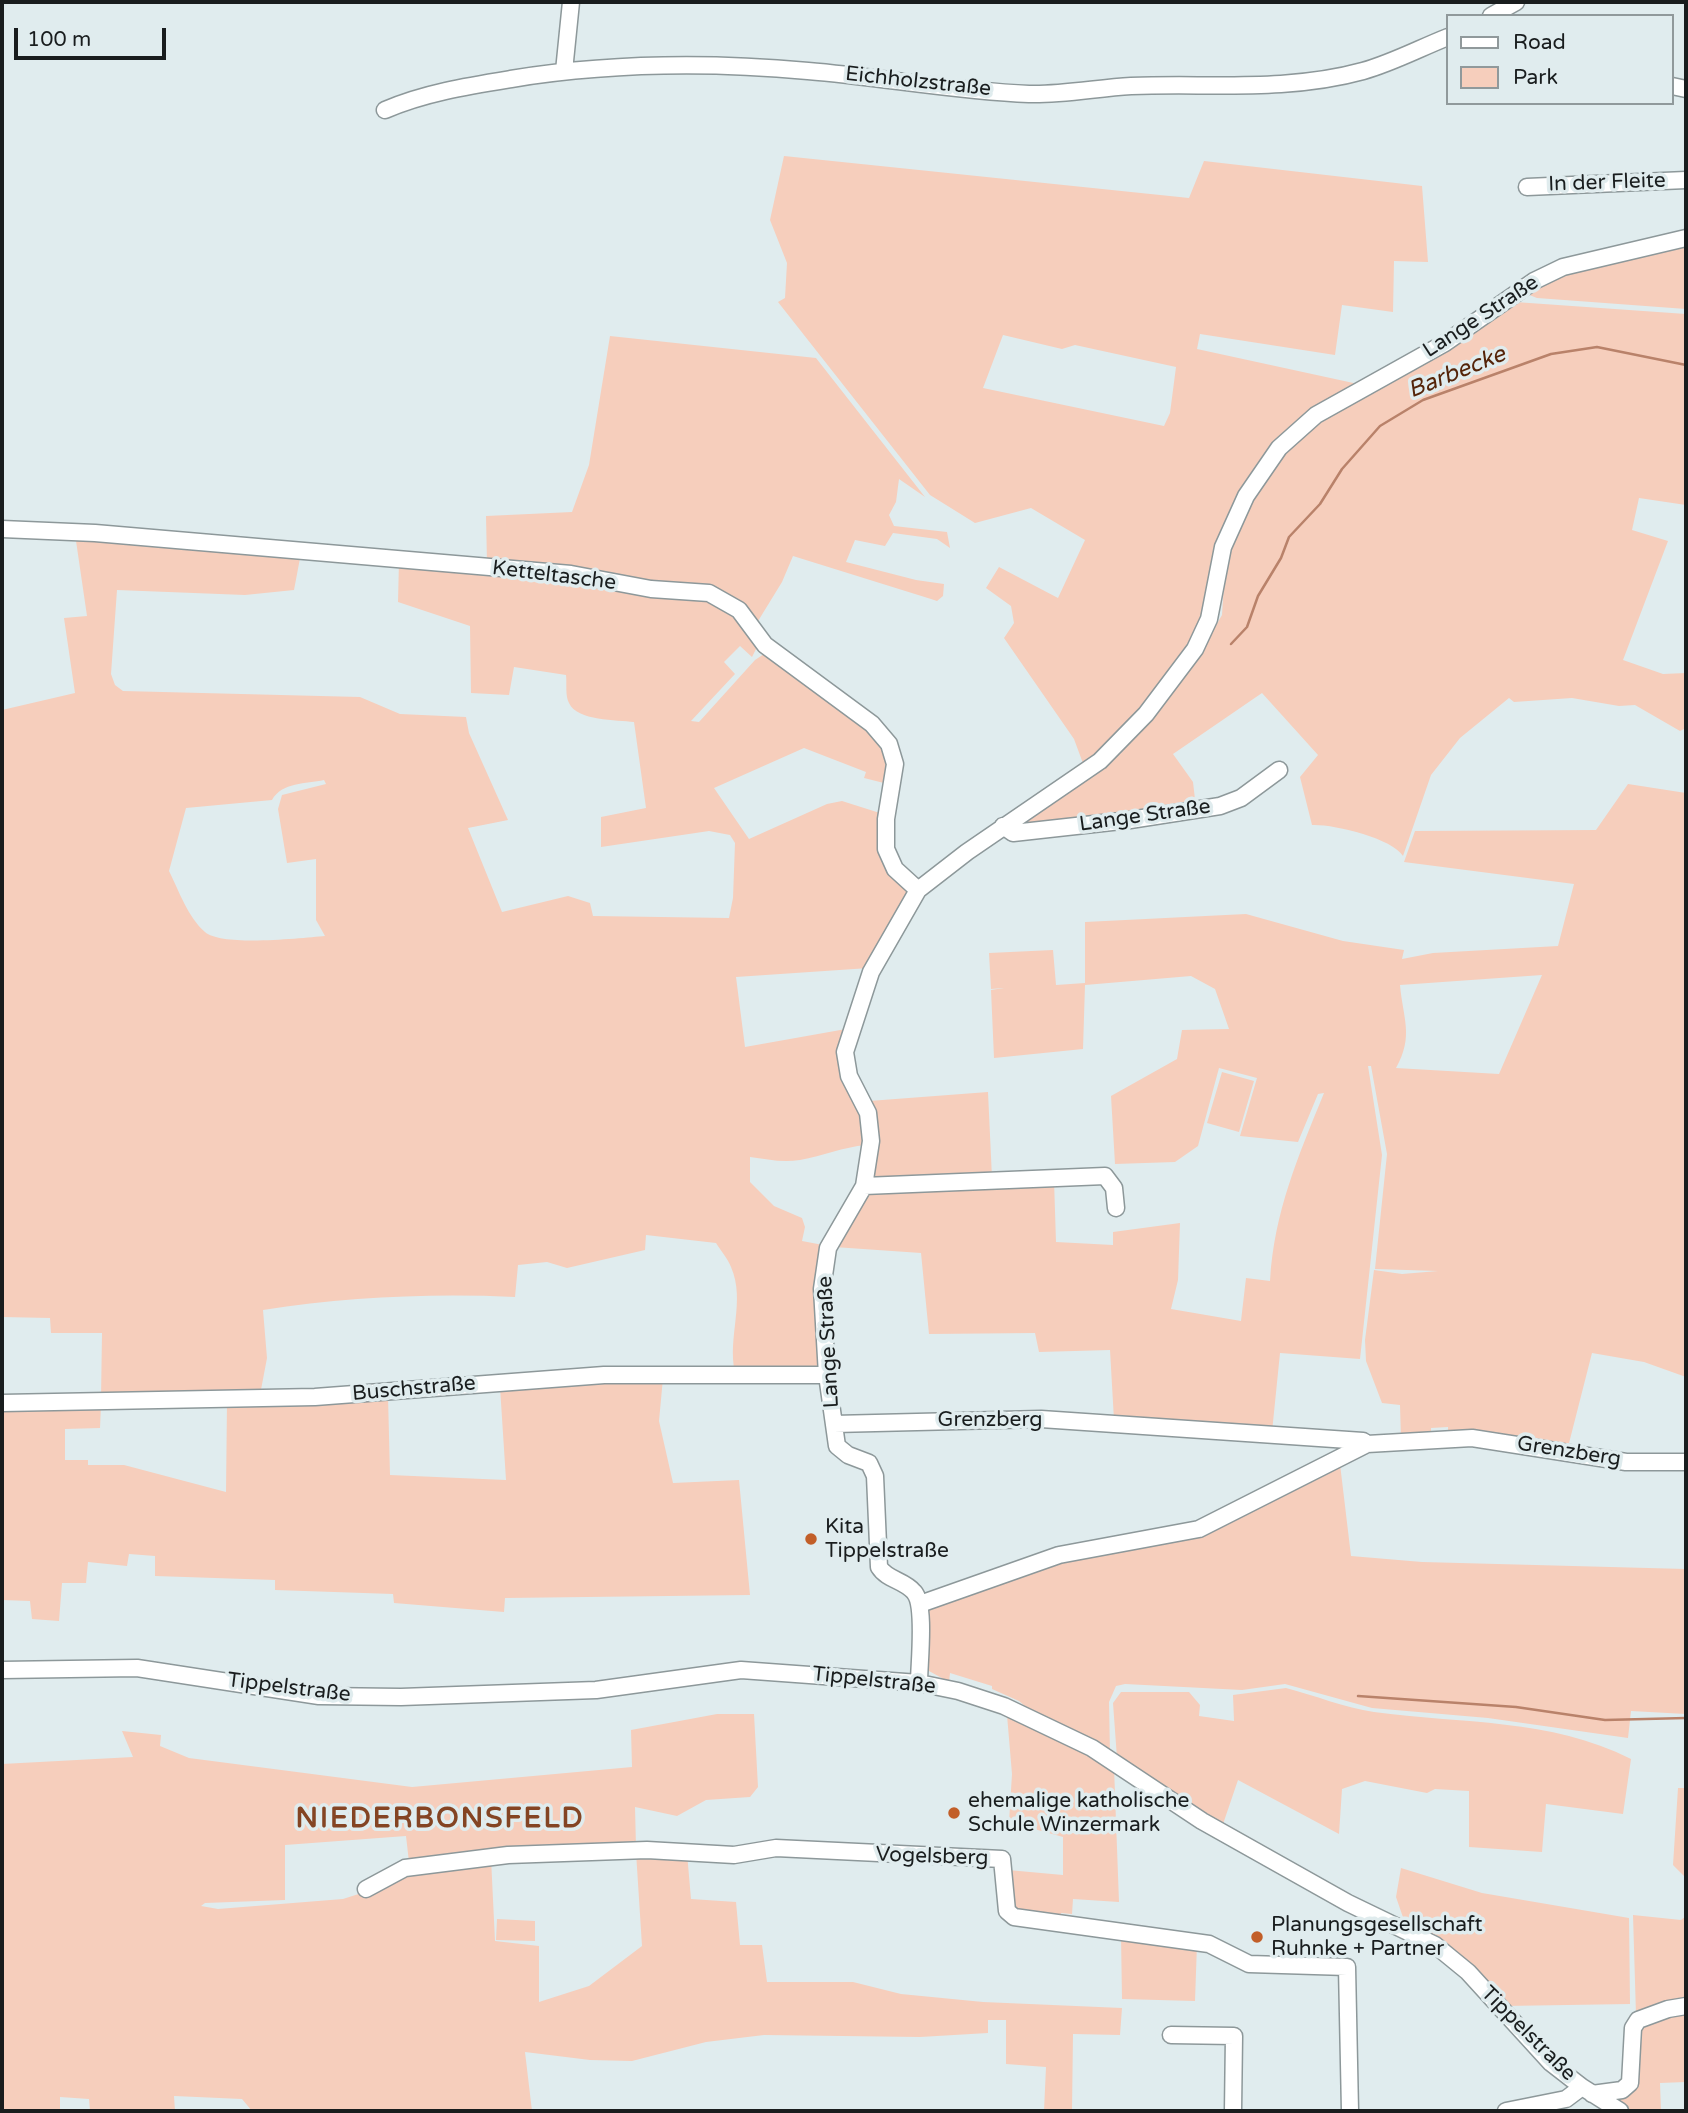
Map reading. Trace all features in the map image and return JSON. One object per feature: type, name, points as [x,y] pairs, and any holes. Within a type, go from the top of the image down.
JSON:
[{"type":"street","points":[[564,71],[571,2]]},
{"type":"street","points":[[1495,14],[1516,2]]},
{"type":"street","name":"Eichholzstraße","points":[[385,110],[419,98],[478,85],[564,71],[715,65],[807,71],[1030,94],[1133,86],[1218,87],[1317,80],[1364,71],[1446,38]]},
{"type":"street","name":"In der Fleite","points":[[1527,187],[1686,180]]},
{"type":"street","name":"Lange Straße","points":[[834,1424],[827,1375],[822,1289],[826,1259],[833,1238],[864,1186],[871,1156],[870,1122],[849,1076],[845,1052],[867,981],[918,890],[1003,826],[1114,749],[1179,673],[1195,649],[1209,619],[1223,547],[1246,496],[1279,448],[1316,415],[1445,343],[1534,282],[1563,267],[1686,238]]},
{"type":"street","name":"Ketteltasche","points":[[2,529],[95,533],[571,574],[651,589],[709,593],[740,610],[765,645],[872,724],[889,744],[895,764],[886,819],[886,849],[895,869],[918,890]]},
{"type":"street","name":"Lange Straße","points":[[1003,826],[1013,833],[1129,820],[1220,806],[1241,798],[1279,770]]},
{"type":"street","points":[[864,1186],[1105,1176],[1114,1188],[1116,1208]]},
{"type":"street","name":"Buschstraße","points":[[2,1404],[326,1396],[604,1376],[827,1375]]},
{"type":"street","name":"Grenzberg","points":[[834,1424],[1041,1419],[1350,1440],[1367,1444],[1472,1438],[1626,1462],[1686,1462]]},
{"type":"street","points":[[834,1424],[839,1448],[848,1455],[865,1460],[874,1471],[879,1567],[887,1576],[912,1590],[920,1604],[919,1683]]},
{"type":"street","name":"Grenzberg","points":[[920,1604],[1059,1555],[1199,1529],[1367,1444]]},
{"type":"street","name":"Tippelstraße","points":[[2,1670],[137,1668],[319,1696],[401,1698],[596,1690],[741,1670],[919,1683],[989,1700],[1092,1748],[1202,1821],[1349,1903],[1435,1945],[1468,1972],[1552,2063],[1620,2111]]},
{"type":"street","name":"Vogelsberg","points":[[366,1889],[405,1868],[508,1855],[646,1850],[734,1854],[769,1848],[1002,1859],[1007,1911],[1014,1917],[1209,1944],[1249,1964],[1347,1967],[1350,2111]]},
{"type":"street","points":[[1506,2111],[1566,2099],[1587,2090],[1624,2090],[1630,2083],[1633,2028],[1637,2020],[1668,2008],[1686,2006]]},
{"type":"street","points":[[1171,2035],[1234,2036],[1233,2111]]},
{"type":"green space","points":[[784,156],[1189,198],[1204,161],[1422,186],[1428,262],[1394,261],[1393,312],[1342,305],[1335,355],[1200,334],[1197,349],[1358,384],[1243,492],[1206,618],[1176,670],[1144,711],[1084,766],[1074,739],[1004,638],[1014,623],[1011,606],[986,588],[999,567],[1058,598],[1085,540],[1031,508],[975,523],[930,495],[778,302],[785,298],[787,263],[770,220]],"holes":[[[1003,335],[1062,349],[1075,345],[1176,367],[1170,413],[1164,426],[983,388]]]},
{"type":"green space","points":[[1686,245],[1686,309],[1537,298],[1527,294],[1572,271]]},
{"type":"green space","points":[[1515,302],[1686,314],[1686,505],[1639,498],[1632,530],[1668,541],[1623,660],[1663,674],[1686,673],[1686,728],[1680,731],[1635,705],[1619,706],[1572,698],[1514,702],[1509,698],[1460,738],[1431,775],[1403,856],[1397,849],[1375,838],[1334,827],[1312,825],[1300,777],[1318,755],[1262,693],[1173,754],[1193,782],[1196,808],[1022,829],[1023,821],[1121,753],[1192,667],[1222,615],[1226,552],[1249,502],[1275,462],[1315,424],[1437,355]]},
{"type":"green space","points":[[610,336],[816,358],[925,497],[899,479],[896,502],[889,515],[894,526],[947,532],[950,548],[937,539],[893,533],[885,546],[855,540],[846,562],[916,580],[944,584],[943,596],[937,601],[793,556],[782,582],[755,626],[707,590],[487,563],[486,516],[572,512],[589,465]]},
{"type":"green space","points":[[75,534],[301,553],[294,590],[245,595],[117,590],[111,674],[115,685],[123,691],[360,697],[400,714],[466,717],[469,733],[508,820],[468,828],[502,912],[568,896],[590,903],[593,916],[729,918],[733,898],[735,843],[730,835],[709,831],[601,847],[601,817],[646,808],[634,722],[598,718],[573,709],[567,697],[566,675],[514,667],[509,695],[471,693],[470,626],[398,602],[399,561],[682,592],[733,607],[757,647],[752,657],[740,646],[724,662],[735,674],[691,721],[699,722],[755,660],[767,652],[874,732],[891,761],[888,784],[864,778],[866,772],[804,748],[714,788],[749,839],[827,804],[842,801],[883,814],[909,896],[869,968],[736,977],[745,1047],[846,1029],[866,1145],[793,1161],[750,1157],[750,1182],[774,1206],[802,1218],[805,1227],[802,1241],[823,1245],[823,1369],[735,1372],[733,1346],[737,1293],[726,1258],[716,1243],[646,1235],[645,1250],[567,1268],[547,1262],[518,1265],[515,1297],[389,1297],[263,1310],[267,1358],[260,1395],[101,1399],[102,1333],[51,1333],[50,1318],[2,1317],[2,710],[75,693],[64,618],[87,616]],"holes":[[[324,780],[326,784],[282,795],[278,809],[287,863],[316,859],[316,920],[325,936],[244,940],[214,937],[205,932],[189,911],[169,871],[186,808],[272,800],[276,794],[288,787]]]},
{"type":"green space","points":[[1628,784],[1686,793],[1686,1377],[1644,1362],[1592,1353],[1567,1451],[1448,1435],[1448,1427],[1431,1428],[1431,1437],[1401,1439],[1400,1405],[1382,1403],[1366,1361],[1365,1340],[1374,1270],[1402,1274],[1438,1271],[1375,1269],[1387,1154],[1371,1066],[1368,1066],[1382,1155],[1360,1359],[1280,1353],[1272,1432],[1114,1420],[1110,1350],[1039,1352],[1035,1333],[929,1334],[921,1253],[834,1247],[870,1189],[1054,1180],[1056,1242],[1113,1245],[1113,1232],[1180,1223],[1178,1280],[1171,1309],[1241,1321],[1246,1278],[1270,1281],[1282,1208],[1324,1093],[1318,1094],[1298,1142],[1240,1136],[1257,1078],[1219,1068],[1198,1146],[1175,1162],[1115,1164],[1111,1096],[1177,1059],[1182,1030],[1229,1029],[1215,989],[1191,976],[1085,985],[1083,1049],[994,1058],[991,990],[1004,988],[991,989],[989,953],[1053,950],[1056,985],[1085,983],[1085,922],[1246,914],[1343,941],[1404,950],[1402,959],[1433,953],[1558,946],[1574,884],[1404,862],[1415,831],[1596,830]],"holes":[[[1542,975],[1499,1074],[1396,1068],[1406,1037],[1400,985]]]},
{"type":"green space","points":[[1222,1072],[1254,1081],[1239,1132],[1207,1123]]},
{"type":"green space","points":[[988,1092],[992,1178],[872,1181],[877,1145],[869,1101]]},
{"type":"green space","points":[[663,1378],[659,1421],[673,1483],[739,1480],[750,1595],[505,1598],[504,1612],[394,1603],[393,1594],[275,1590],[275,1580],[155,1576],[155,1556],[129,1554],[127,1566],[88,1562],[86,1583],[62,1583],[59,1621],[32,1619],[30,1601],[2,1600],[2,1407],[101,1405],[100,1428],[65,1429],[65,1460],[88,1460],[88,1465],[124,1465],[226,1492],[227,1403],[388,1396],[390,1475],[506,1480],[500,1387]]},
{"type":"green space","points":[[1340,1464],[1351,1556],[1422,1562],[1686,1569],[1686,1714],[1631,1711],[1628,1738],[1488,1718],[1372,1708],[1285,1684],[1242,1690],[1125,1684],[1116,1686],[1109,1702],[1110,1754],[1039,1718],[1019,1701],[992,1689],[992,1686],[950,1673],[949,1682],[929,1671],[929,1609],[1048,1563],[1199,1536]]},
{"type":"green space","points":[[1286,1688],[1363,1710],[1537,1729],[1600,1746],[1631,1759],[1623,1814],[1546,1804],[1542,1852],[1469,1847],[1469,1791],[1435,1789],[1427,1793],[1365,1781],[1342,1789],[1339,1834],[1238,1780],[1222,1827],[1117,1758],[1113,1703],[1121,1692],[1189,1692],[1200,1705],[1199,1716],[1234,1721],[1233,1695]]},
{"type":"green space","points":[[717,1714],[754,1714],[758,1787],[750,1797],[706,1800],[677,1816],[635,1807],[636,1847],[409,1862],[406,1836],[285,1845],[285,1900],[205,1903],[201,1906],[218,1909],[343,1899],[368,1891],[397,1874],[491,1858],[495,1941],[539,1946],[539,2002],[589,1986],[642,1946],[636,1852],[687,1853],[691,1899],[736,1902],[740,1945],[762,1945],[767,1982],[853,1982],[901,1994],[983,2002],[1122,2008],[1120,2035],[1073,2034],[1072,2111],[1044,2111],[1046,2067],[1006,2064],[1006,2020],[988,2020],[988,2033],[920,2037],[764,2035],[706,2042],[632,2061],[590,2060],[525,2052],[532,2111],[252,2111],[242,2099],[174,2096],[175,2111],[90,2111],[89,2099],[60,2097],[60,2111],[2,2111],[2,1764],[133,1757],[122,1731],[161,1735],[160,1746],[189,1758],[412,1787],[632,1767],[631,1730]]},
{"type":"green space","points":[[1007,1715],[1114,1767],[1119,1902],[1073,1899],[1072,1914],[1061,1913],[1061,1922],[1012,1911],[1008,1870],[1063,1875],[1063,1837],[1009,1822],[1012,1774]]},
{"type":"green space","points":[[1678,1788],[1686,1788],[1686,1916],[1685,1877],[1673,1865]]},
{"type":"green space","points":[[1401,1868],[1482,1893],[1629,1918],[1630,2004],[1504,2006],[1406,1926],[1396,1897]]},
{"type":"green space","points":[[1633,1915],[1681,1920],[1686,1916],[1686,2004],[1636,2015]]},
{"type":"green space","points":[[497,1919],[535,1921],[535,1941],[496,1940]]},
{"type":"green space","points":[[1121,1936],[1197,1944],[1195,2001],[1122,1999]]},
{"type":"green space","points":[[1686,2009],[1686,2082],[1660,2083],[1661,2111],[1629,2111],[1602,2095],[1627,2091],[1639,2024]]},
{"type":"waterway","name":"Barbecke","points":[[1231,644],[1247,627],[1258,596],[1281,558],[1289,537],[1320,504],[1342,469],[1380,426],[1423,400],[1551,354],[1597,347],[1686,365]]},
{"type":"waterway","points":[[1358,1696],[1516,1707],[1605,1720],[1686,1718]]},
{"type":"place","name":"Kita Tippelstraße","points":[[811,1539]]},
{"type":"place","name":"ehemalige katholische Schule Winzermark","points":[[954,1813]]},
{"type":"place","name":"Planungsgesellschaft Ruhnke + Partner","points":[[1257,1937]]},
{"type":"district","name":"NIEDERBONSFELD","points":[[440,1820]]}]
